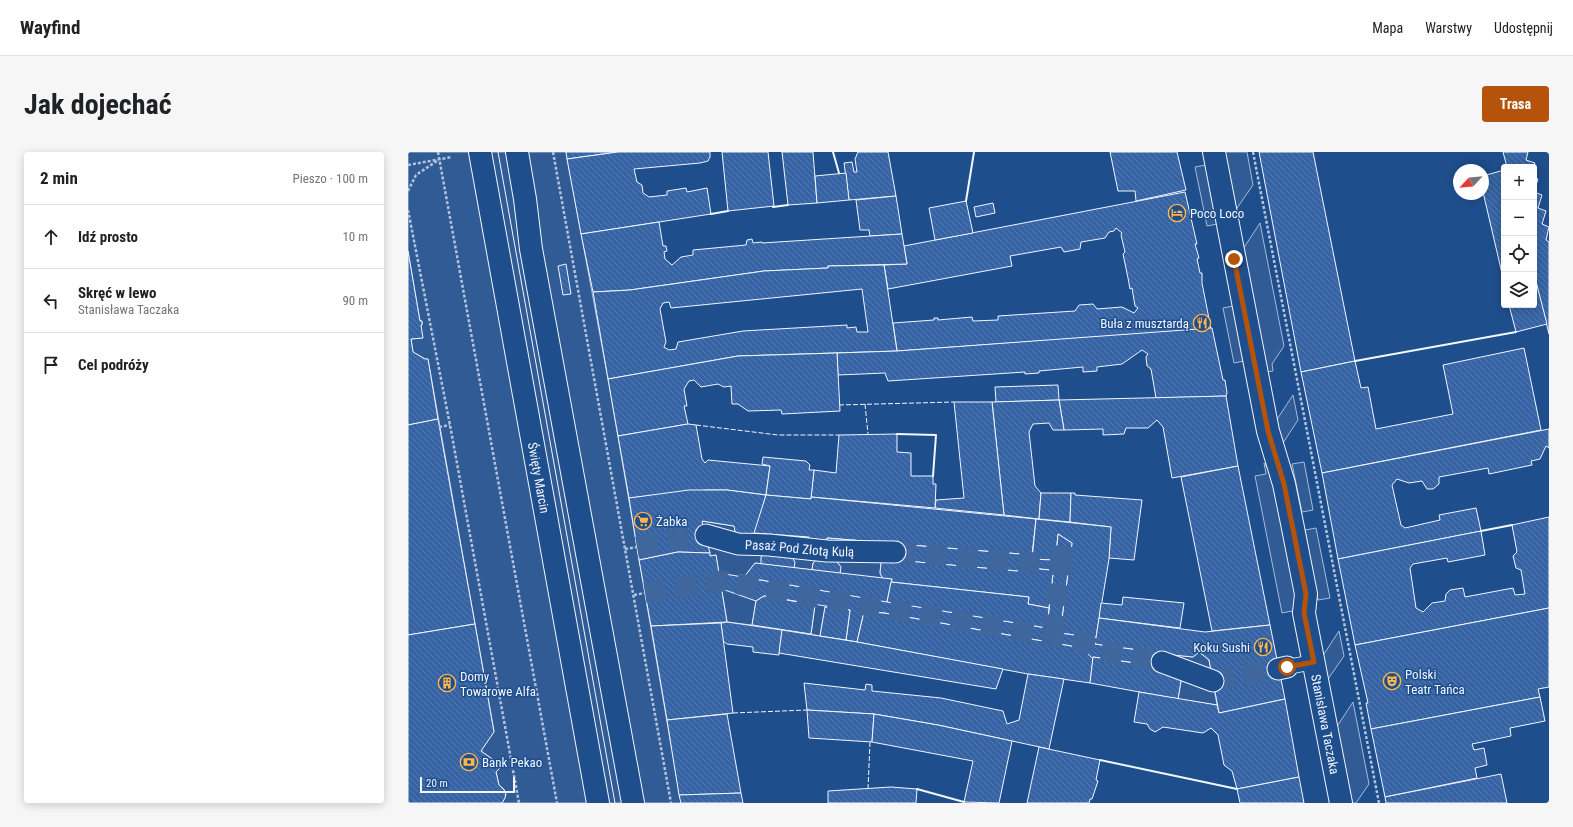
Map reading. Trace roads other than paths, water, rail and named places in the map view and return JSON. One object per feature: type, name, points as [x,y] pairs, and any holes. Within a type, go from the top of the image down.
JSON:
[{"type":"street","name":"Święty Marcin","points":[[480,152],[598,803]]},
{"type":"street","points":[[516,152],[525,199],[531,249],[633,803]]},
{"type":"street","name":"Stanisława Taczaka","points":[[1214,152],[1268,431],[1284,484],[1306,594],[1304,613],[1341,803]]},
{"type":"street","name":"Pasaż Pod Złotą Kulą","points":[[706,535],[738,544],[769,545],[827,552],[895,552]]},
{"type":"street","points":[[1162,662],[1213,681]]},
{"type":"lane","points":[[1282,668],[1314,662]]},
{"type":"tunnel","points":[[637,547],[706,535]]},
{"type":"tunnel","points":[[1061,565],[1063,546]]},
{"type":"tunnel","points":[[895,552],[1061,565],[1052,636]]},
{"type":"tunnel","points":[[645,593],[721,581],[1081,641],[1095,650],[1162,662]]},
{"type":"tunnel","points":[[1213,681],[1278,669]]},
{"type":"tram line","points":[[498,152],[615,803]]},
{"type":"place","name":"Poco Loco","points":[[1177,213]]},
{"type":"place","name":"Buła z musztardą","points":[[1202,323]]},
{"type":"place","name":"Żabka","points":[[643,521]]},
{"type":"place","name":"Koku Sushi","points":[[1263,647]]},
{"type":"place","name":"Polski Teatr Tańca","points":[[1392,681]]},
{"type":"place","name":"Domy Towarowe Alfa","points":[[447,683]]},
{"type":"place","name":"Bank Pekao","points":[[469,762]]}]
